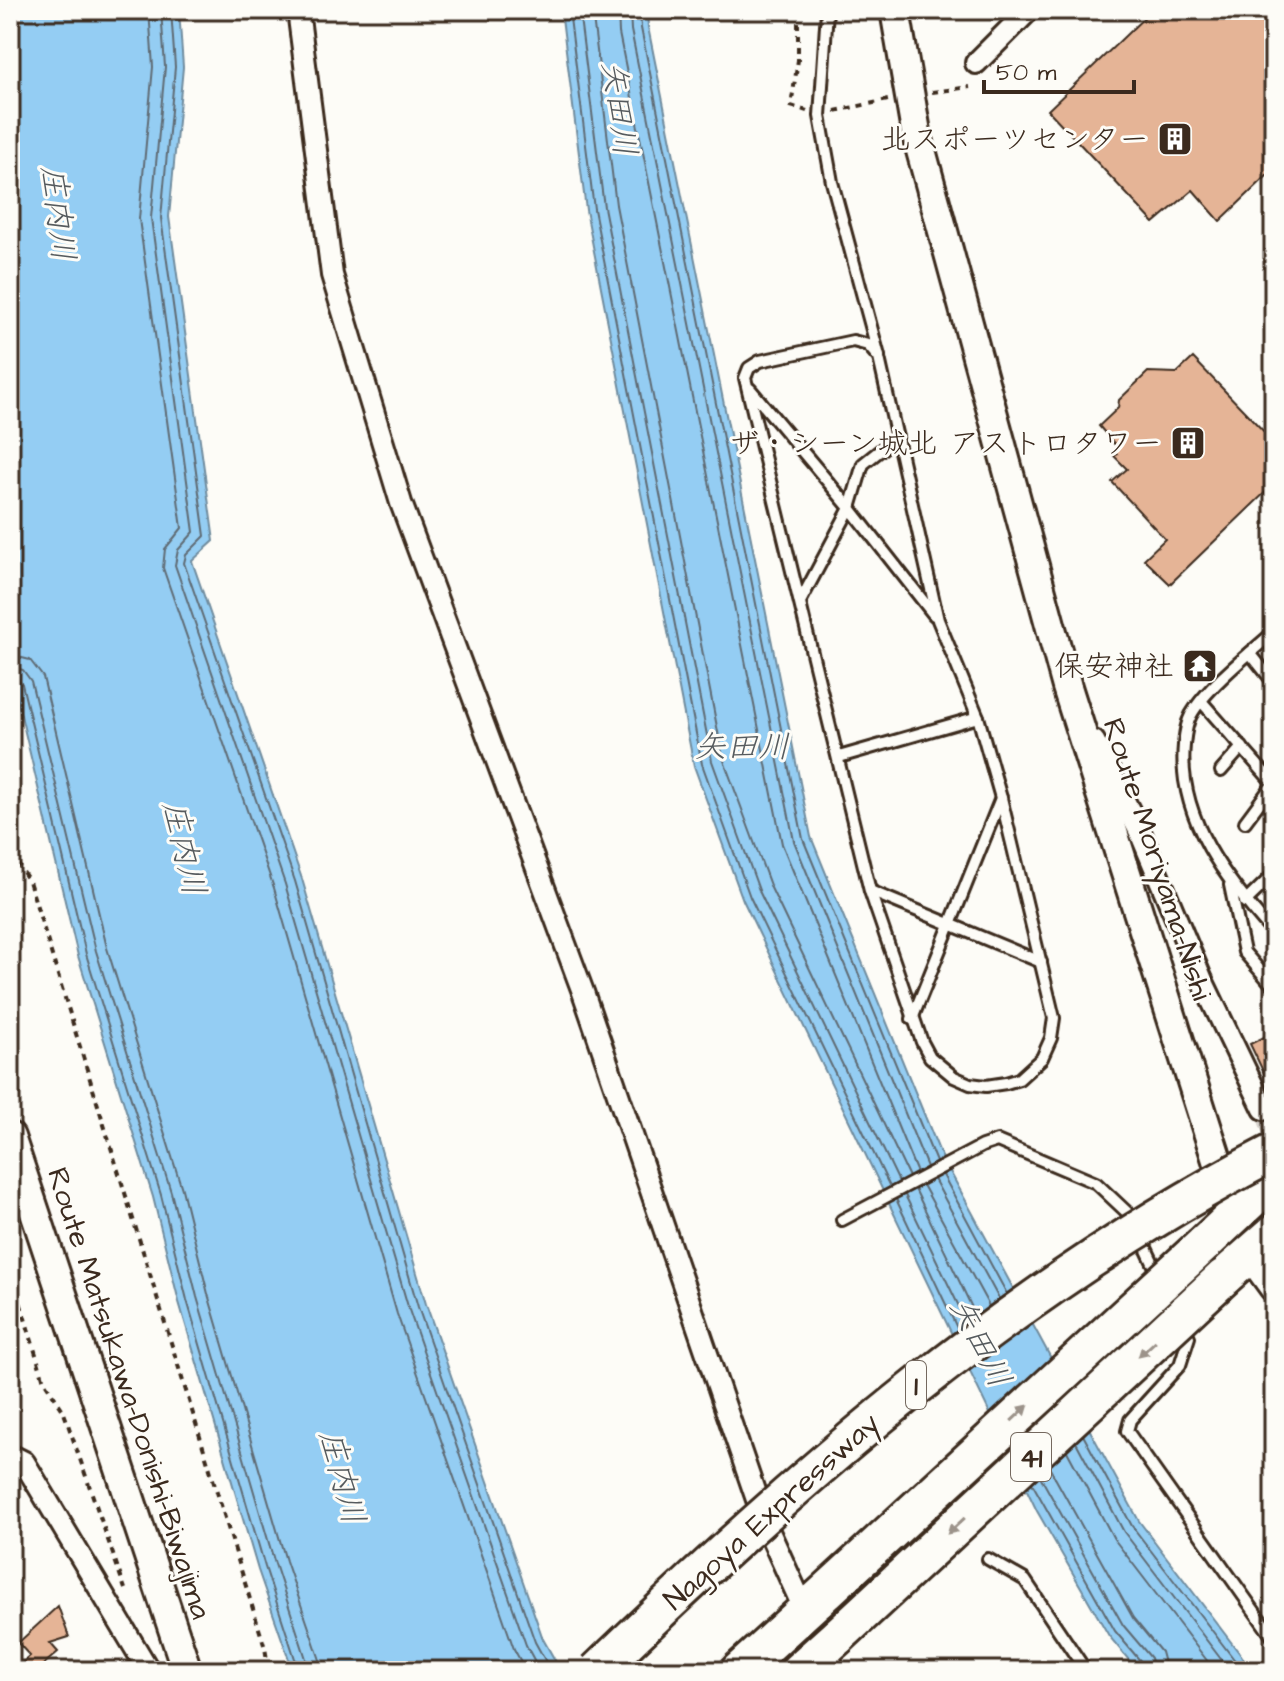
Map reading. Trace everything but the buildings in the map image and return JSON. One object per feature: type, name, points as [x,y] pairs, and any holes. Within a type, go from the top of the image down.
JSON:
[{"type":"highway","name":"Nagoya Expressway","points":[[597,1671],[695,1576],[794,1487],[965,1346],[1111,1245],[1215,1182],[1274,1152]]},
{"type":"highway","name":"Nagoya Expressway","points":[[631,1671],[812,1503],[976,1362],[1118,1257],[1219,1193],[1274,1164]]},
{"type":"highway","name":"41","points":[[739,1671],[1274,1178]]},
{"type":"highway","name":"41","points":[[819,1663],[1250,1255]]},
{"type":"main road","name":"Route Moriyama-Nishi","points":[[895,10],[916,132],[1067,687],[1234,1215]]},
{"type":"main road","name":"Route Matsukawa-Donishi-Biwajima","points":[[10,1137],[187,1671]]},
{"type":"main road","points":[[1250,1255],[1274,1287]]},
{"type":"street","points":[[298,10],[332,275],[401,503],[583,992],[765,1523],[804,1611]]},
{"type":"street","points":[[976,63],[1024,12]]},
{"type":"street","points":[[1067,687],[1140,832],[1202,980],[1264,1109]]},
{"type":"street","points":[[10,1454],[24,1462],[149,1671]]},
{"type":"lane","points":[[827,10],[820,116],[832,182],[879,358],[938,620],[978,717],[1001,798],[1054,1018],[1051,1038],[1042,1058],[1019,1079],[986,1086],[970,1084],[954,1077],[930,1057],[912,1019],[870,891],[745,378],[749,368],[760,361],[853,341],[868,345],[879,358]]},
{"type":"lane","points":[[747,386],[850,508],[938,620]]},
{"type":"lane","points":[[800,602],[850,508],[863,464],[897,437]]},
{"type":"lane","points":[[1274,632],[1201,701],[1190,716],[1183,778],[1212,855],[1245,902],[1274,934]]},
{"type":"lane","points":[[1250,653],[1274,683]]},
{"type":"lane","points":[[1201,701],[1274,784],[1245,822]]},
{"type":"lane","points":[[839,757],[978,717]]},
{"type":"lane","points":[[1221,771],[1242,747]]},
{"type":"lane","points":[[912,1019],[1001,798]]},
{"type":"lane","points":[[1245,902],[1274,874]]},
{"type":"lane","points":[[1230,882],[1244,952],[1274,987]]},
{"type":"lane","points":[[870,891],[1041,962]]},
{"type":"lane","points":[[842,1220],[997,1141],[1096,1183],[1131,1216],[1169,1297]]},
{"type":"lane","points":[[1176,1310],[1189,1337],[1180,1365],[1130,1420],[1127,1431],[1274,1639]]},
{"type":"lane","points":[[988,1559],[1025,1580],[1086,1671]]},
{"type":"path","points":[[798,10],[798,60],[791,106],[820,116]]},
{"type":"path","points":[[836,112],[910,95],[970,87]]},
{"type":"path","points":[[10,852],[29,881],[265,1648],[269,1671]]},
{"type":"path","points":[[10,1269],[44,1381],[63,1410],[128,1598]]},
{"type":"water","name":"庄内川","points":[[10,10],[179,10],[183,67],[169,217],[214,541],[192,561],[302,879],[426,1304],[543,1639],[561,1671],[293,1671],[258,1570],[179,1302],[153,1197],[78,956],[10,669]]},
{"type":"water","name":"矢田川","points":[[561,10],[647,10],[811,837],[940,1153],[1139,1521],[1253,1671],[1138,1671],[1109,1636],[1037,1511],[743,900],[694,766],[586,210]]},
{"type":"tunnel","points":[[1264,1109],[1274,1135]]},
{"type":"place","name":"北スポーツセンター","points":[[1175,139]]},
{"type":"place","name":"ザ・シーン城北 アストロタワー","points":[[1188,443]]},
{"type":"place","name":"保安神社","points":[[1200,666]]}]
